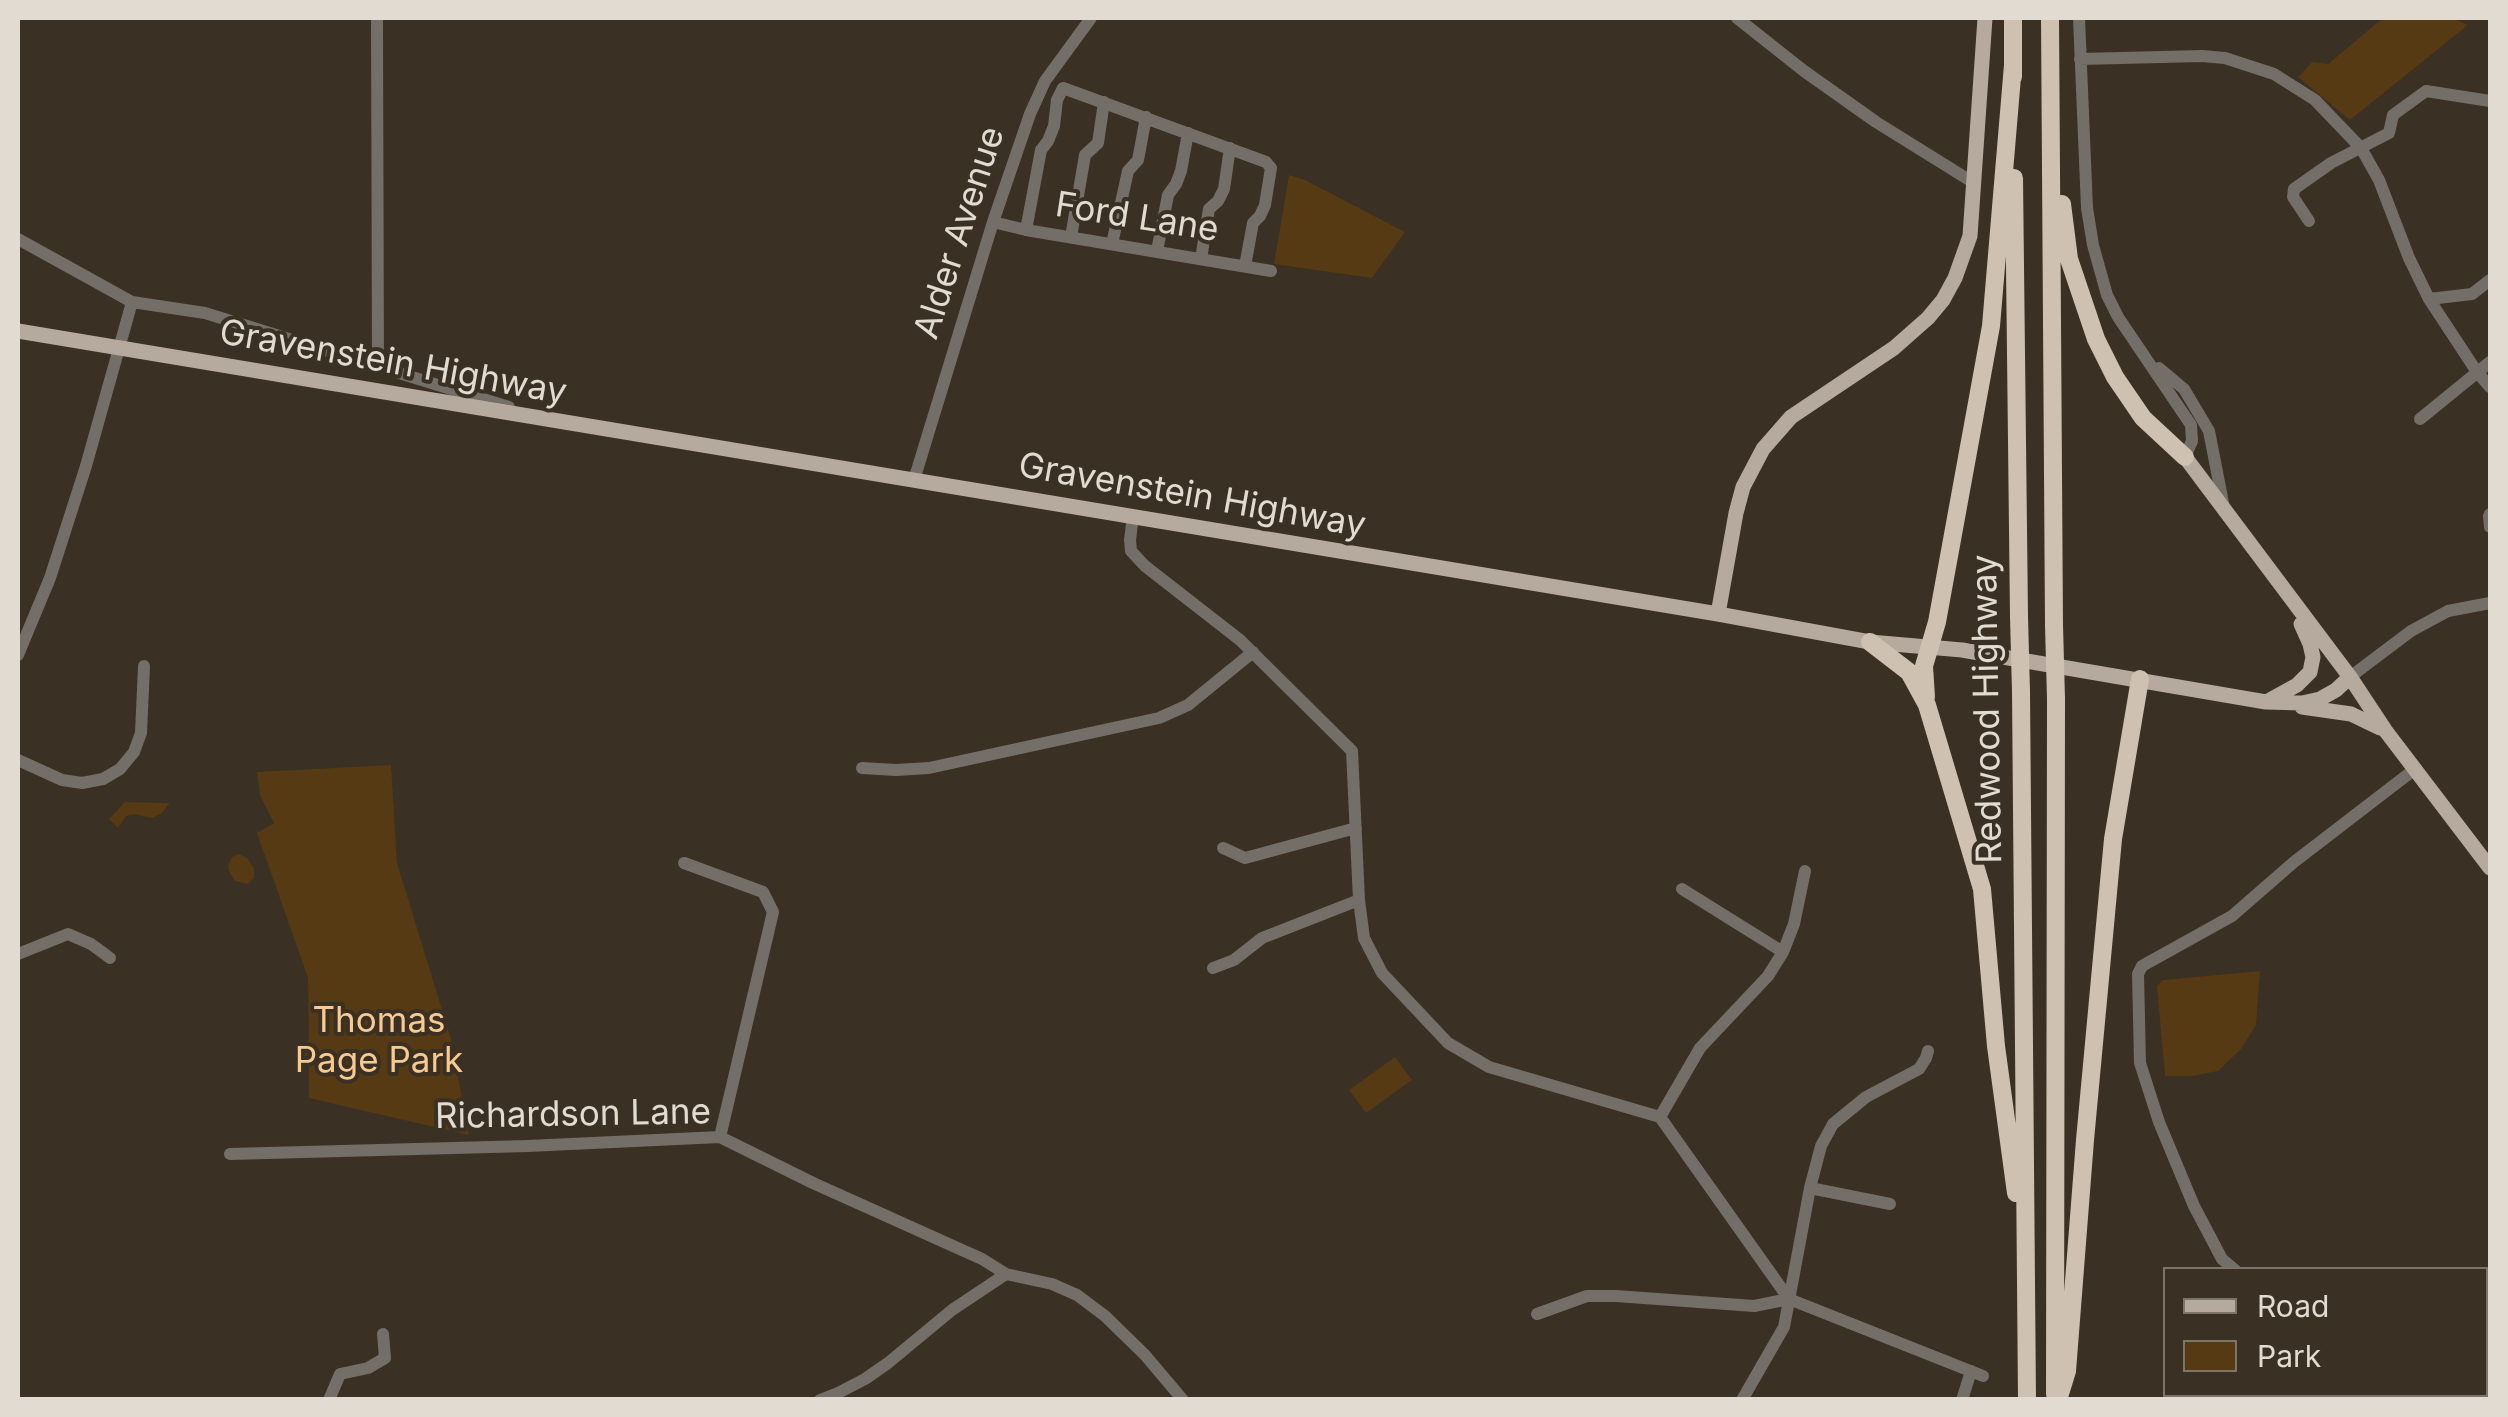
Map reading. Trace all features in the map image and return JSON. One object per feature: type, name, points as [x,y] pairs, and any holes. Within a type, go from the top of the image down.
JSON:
[{"type":"highway","name":"Redwood Highway","points":[[2012,18],[2026,1400]]},
{"type":"highway","name":"Redwood Highway","points":[[2050,18],[2056,699],[2056,1400]]},
{"type":"highway","points":[[1927,705],[1924,666],[1938,622],[1991,326],[2012,66]]},
{"type":"highway","points":[[2050,76],[2064,232],[2084,310],[2115,377],[2143,418],[2185,457]]},
{"type":"highway","points":[[1870,642],[1909,672],[1927,705],[1982,889],[1996,1046],[2026,1264]]},
{"type":"highway","points":[[2056,1400],[2067,1371],[2113,840],[2140,680]]},
{"type":"main road","points":[[1718,614],[1743,487],[1763,449],[1791,417],[1894,348],[1928,318],[1956,278],[1970,236],[1985,18]]},
{"type":"main road","name":"Gravenstein Highway","points":[[18,332],[1870,642],[1962,650],[2266,702],[2320,699],[2350,677]]},
{"type":"main road","points":[[2185,457],[2490,868]]},
{"type":"main road","points":[[2266,702],[2304,680],[2312,665],[2310,644],[2284,590]]},
{"type":"main road","points":[[2283,704],[2351,714],[2384,730]]},
{"type":"street","points":[[377,18],[378,365]]},
{"type":"street","name":"Alder Avenue","points":[[914,480],[1030,114],[1044,81],[1091,18]]},
{"type":"street","points":[[1737,18],[1876,122],[1974,184]]},
{"type":"street","points":[[2079,18],[2087,208],[2093,245],[2108,295],[2124,326],[2191,425],[2192,441],[2185,457]]},
{"type":"street","points":[[2080,59],[2209,56],[2236,60],[2274,74],[2315,100],[2361,148],[2379,180],[2429,298],[2490,387]]},
{"type":"street","points":[[1026,230],[1041,150],[1054,126],[1057,100],[1063,88],[1266,162],[1271,168],[1266,205],[1252,223],[1246,266]]},
{"type":"street","points":[[2309,220],[2293,197],[2294,189],[2331,163],[2388,133],[2393,115],[2426,91],[2490,101]]},
{"type":"street","points":[[1071,237],[1084,155],[1098,143],[1104,102]]},
{"type":"street","points":[[1112,244],[1128,170],[1138,160],[1146,118]]},
{"type":"street","points":[[1157,252],[1168,195],[1181,171],[1188,133]]},
{"type":"street","points":[[1201,259],[1209,209],[1224,189],[1230,148]]},
{"type":"street","name":"Ford Lane","points":[[993,222],[1271,271]]},
{"type":"street","points":[[18,239],[132,302],[205,312],[560,422]]},
{"type":"street","points":[[2429,298],[2472,294],[2490,280]]},
{"type":"street","points":[[18,654],[50,578],[132,302]]},
{"type":"street","points":[[2148,359],[2184,390],[2209,431],[2224,511]]},
{"type":"street","points":[[2420,419],[2490,362]]},
{"type":"street","points":[[2490,514],[2490,527]]},
{"type":"street","points":[[1133,516],[1132,550],[1145,566],[1252,652],[1352,750],[1364,938],[1382,974],[1448,1043],[1489,1067],[1660,1116],[1789,1299]]},
{"type":"street","points":[[2350,677],[2448,610],[2490,603]]},
{"type":"street","points":[[862,768],[929,768],[1158,718],[1188,705],[1252,652]]},
{"type":"street","points":[[18,760],[62,780],[82,784],[120,769],[134,752],[141,733],[144,666]]},
{"type":"street","points":[[2231,1267],[2222,1259],[2194,1206],[2140,1063],[2138,974],[2142,966],[2232,916],[2294,862],[2415,769]]},
{"type":"street","points":[[1223,848],[1245,858],[1356,828]]},
{"type":"street","points":[[684,863],[764,892],[772,912],[720,1136]]},
{"type":"street","points":[[1660,1116],[1700,1048],[1768,976],[1783,952],[1794,924],[1805,871]]},
{"type":"street","points":[[1682,889],[1783,952]]},
{"type":"street","points":[[1213,968],[1234,960],[1262,938],[1359,900]]},
{"type":"street","points":[[18,954],[68,934],[92,944],[110,958]]},
{"type":"street","points":[[1742,1400],[1784,1327],[1821,1146],[1834,1124],[1866,1098],[1919,1069],[1928,1051]]},
{"type":"street","name":"Richardson Lane","points":[[230,1154],[720,1136],[982,1258],[1006,1274],[1052,1284],[1077,1295],[1118,1329],[1183,1400]]},
{"type":"street","points":[[1810,1188],[1890,1204]]},
{"type":"street","points":[[820,1400],[865,1379],[952,1310],[1006,1274]]},
{"type":"street","points":[[1537,1314],[1586,1296],[1754,1306],[1789,1299],[1977,1374],[1962,1400]]},
{"type":"street","points":[[329,1400],[340,1374],[368,1368],[385,1358],[383,1334]]},
{"type":"green space","points":[[2383,18],[2453,18],[2468,25],[2350,120],[2298,77],[2312,62],[2328,64]]},
{"type":"green space","points":[[1289,175],[1405,232],[1372,278],[1274,264]]},
{"type":"green space","name":"Thomas Page Park","points":[[391,765],[397,863],[451,1039],[469,1135],[309,1098],[309,1062],[303,1051],[309,1038],[308,978],[257,833],[274,823],[260,795],[257,772]]},
{"type":"green space","points":[[125,802],[169,804],[152,818],[126,816],[118,828],[109,819]]},
{"type":"green space","points":[[239,854],[254,868],[254,878],[248,884],[235,881],[229,871],[232,857]]},
{"type":"green space","points":[[2260,971],[2256,1025],[2241,1049],[2218,1071],[2165,1076],[2157,986],[2163,980]]},
{"type":"green space","points":[[1395,1057],[1412,1080],[1366,1113],[1349,1090]]}]
